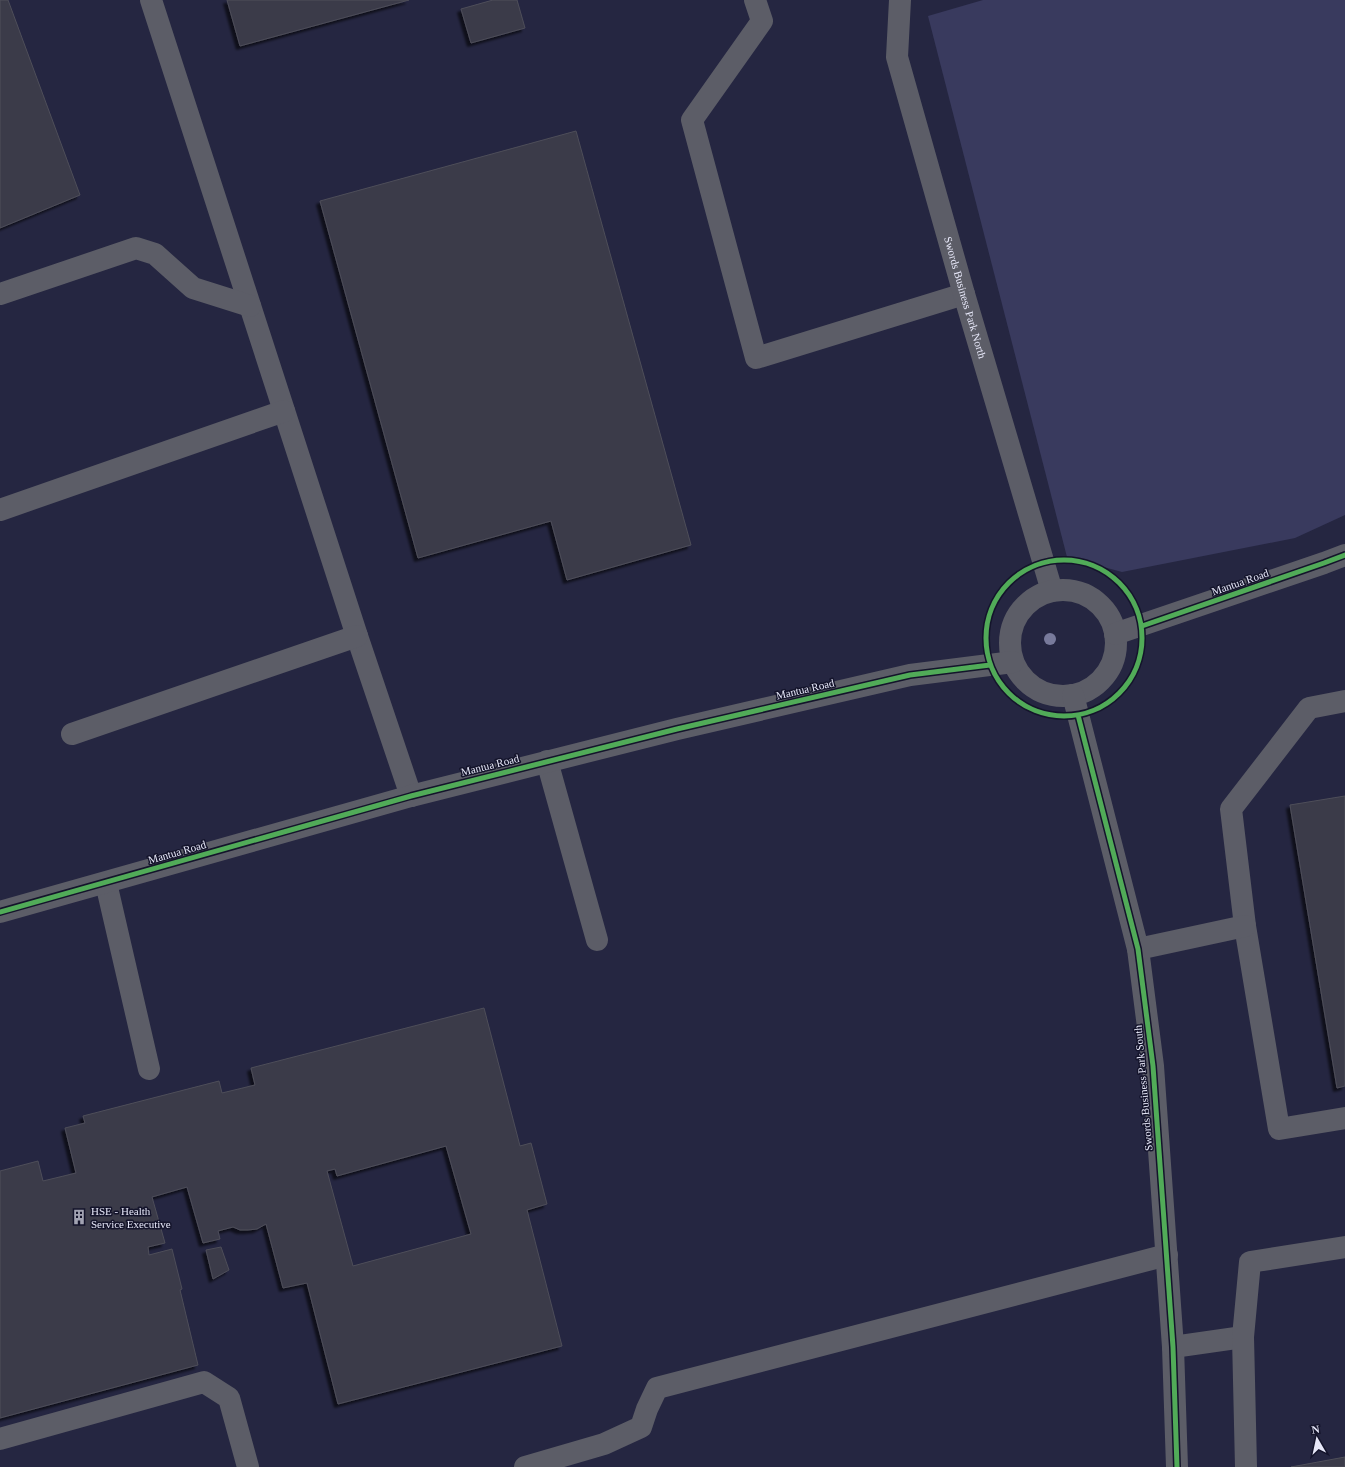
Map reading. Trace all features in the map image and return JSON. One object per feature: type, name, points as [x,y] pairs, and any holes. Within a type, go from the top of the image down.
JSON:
[{"type":"street","points":[[151,0],[357,636],[412,796]]},
{"type":"street","points":[[755,0],[762,21],[692,120],[756,358],[964,294]]},
{"type":"street","name":"Swords Business Park North","points":[[900,0],[897,57],[964,294],[1052,591]]},
{"type":"street","points":[[0,294],[136,248],[155,254],[193,288],[250,306]]},
{"type":"street","points":[[0,510],[284,411]]},
{"type":"street","name":"Mantua Road","points":[[1115,634],[1324,564],[1345,555]]},
{"type":"street","points":[[1068,590],[1083,594],[1096,602],[1107,613],[1115,634],[1114,656],[1108,670],[1099,681],[1087,690],[1073,695],[1058,696],[1044,692],[1031,685],[1013,662],[1010,639],[1016,617],[1025,605],[1038,596],[1052,591],[1068,590]]},
{"type":"street","points":[[72,734],[357,636]]},
{"type":"street","name":"Mantua Road","points":[[0,912],[412,796],[676,729],[910,675],[1013,662]]},
{"type":"street","name":"Swords Business Park South","points":[[1073,695],[1138,949],[1153,1066],[1173,1348],[1177,1467]]},
{"type":"street","points":[[1345,701],[1309,708],[1231,809],[1245,926],[1279,1129],[1345,1118]]},
{"type":"street","points":[[547,761],[597,940]]},
{"type":"street","points":[[106,883],[149,1068]]},
{"type":"street","points":[[1138,949],[1245,926]]},
{"type":"street","points":[[1246,1467],[1243,1337],[1250,1262],[1345,1247]]},
{"type":"street","points":[[525,1467],[604,1444],[641,1427],[647,1409],[657,1388],[1167,1255]]},
{"type":"street","points":[[1173,1348],[1243,1337]]},
{"type":"street","points":[[0,1439],[204,1382],[229,1398],[248,1467]]},
{"type":"shaded area","points":[[0,0],[1345,0],[1345,1467],[0,1467]]},
{"type":"shaded area","points":[[983,0],[1345,0],[1345,515],[1295,538],[1122,572],[1067,557],[928,16]]},
{"type":"building","points":[[0,0],[8,0],[80,195],[0,228]]},
{"type":"building","points":[[227,0],[409,0],[240,46]]},
{"type":"building","points":[[493,0],[517,0],[525,28],[471,43],[461,9]]},
{"type":"building","points":[[576,131],[691,545],[567,580],[551,521],[418,558],[320,201]]},
{"type":"building","points":[[1345,796],[1345,1086],[1337,1088],[1290,805]]},
{"type":"building","name":"HSE - Health Service Executive","points":[[484,1008],[520,1146],[531,1143],[547,1204],[527,1210],[562,1346],[338,1404],[307,1283],[283,1288],[266,1224],[257,1229],[240,1230],[233,1227],[218,1231],[220,1239],[203,1243],[187,1187],[152,1197],[165,1243],[148,1247],[149,1255],[172,1249],[198,1365],[0,1418],[0,1171],[38,1161],[43,1181],[76,1173],[65,1128],[85,1123],[83,1116],[219,1081],[222,1093],[255,1085],[251,1068]],"holes":[[[446,1146],[471,1234],[353,1266],[327,1171],[335,1169],[337,1176]]]},
{"type":"building","points":[[221,1247],[229,1270],[213,1279],[206,1250]]},
{"type":"building","points":[[1345,1457],[1345,1467],[1291,1467]]},
{"type":"cycle path","points":[[1142,626],[1345,555]]},
{"type":"cycle path","points":[[1056,560],[1072,560],[1087,563],[1101,569],[1114,578],[1124,588],[1133,601],[1139,615],[1142,638],[1141,653],[1133,675],[1124,688],[1114,698],[1101,707],[1087,713],[1072,716],[1056,716],[1041,713],[1027,707],[1014,698],[1004,688],[995,675],[989,661],[986,646],[986,630],[989,615],[995,601],[1004,588],[1014,578],[1027,569],[1041,563],[1056,560]]},
{"type":"cycle path","points":[[0,912],[411,796],[677,729],[910,675],[990,665]]},
{"type":"cycle path","points":[[1078,715],[1138,949],[1153,1066],[1173,1347],[1177,1467]]},
{"type":"place","name":"HSE - Health Service Executive","points":[[79,1217]]}]
